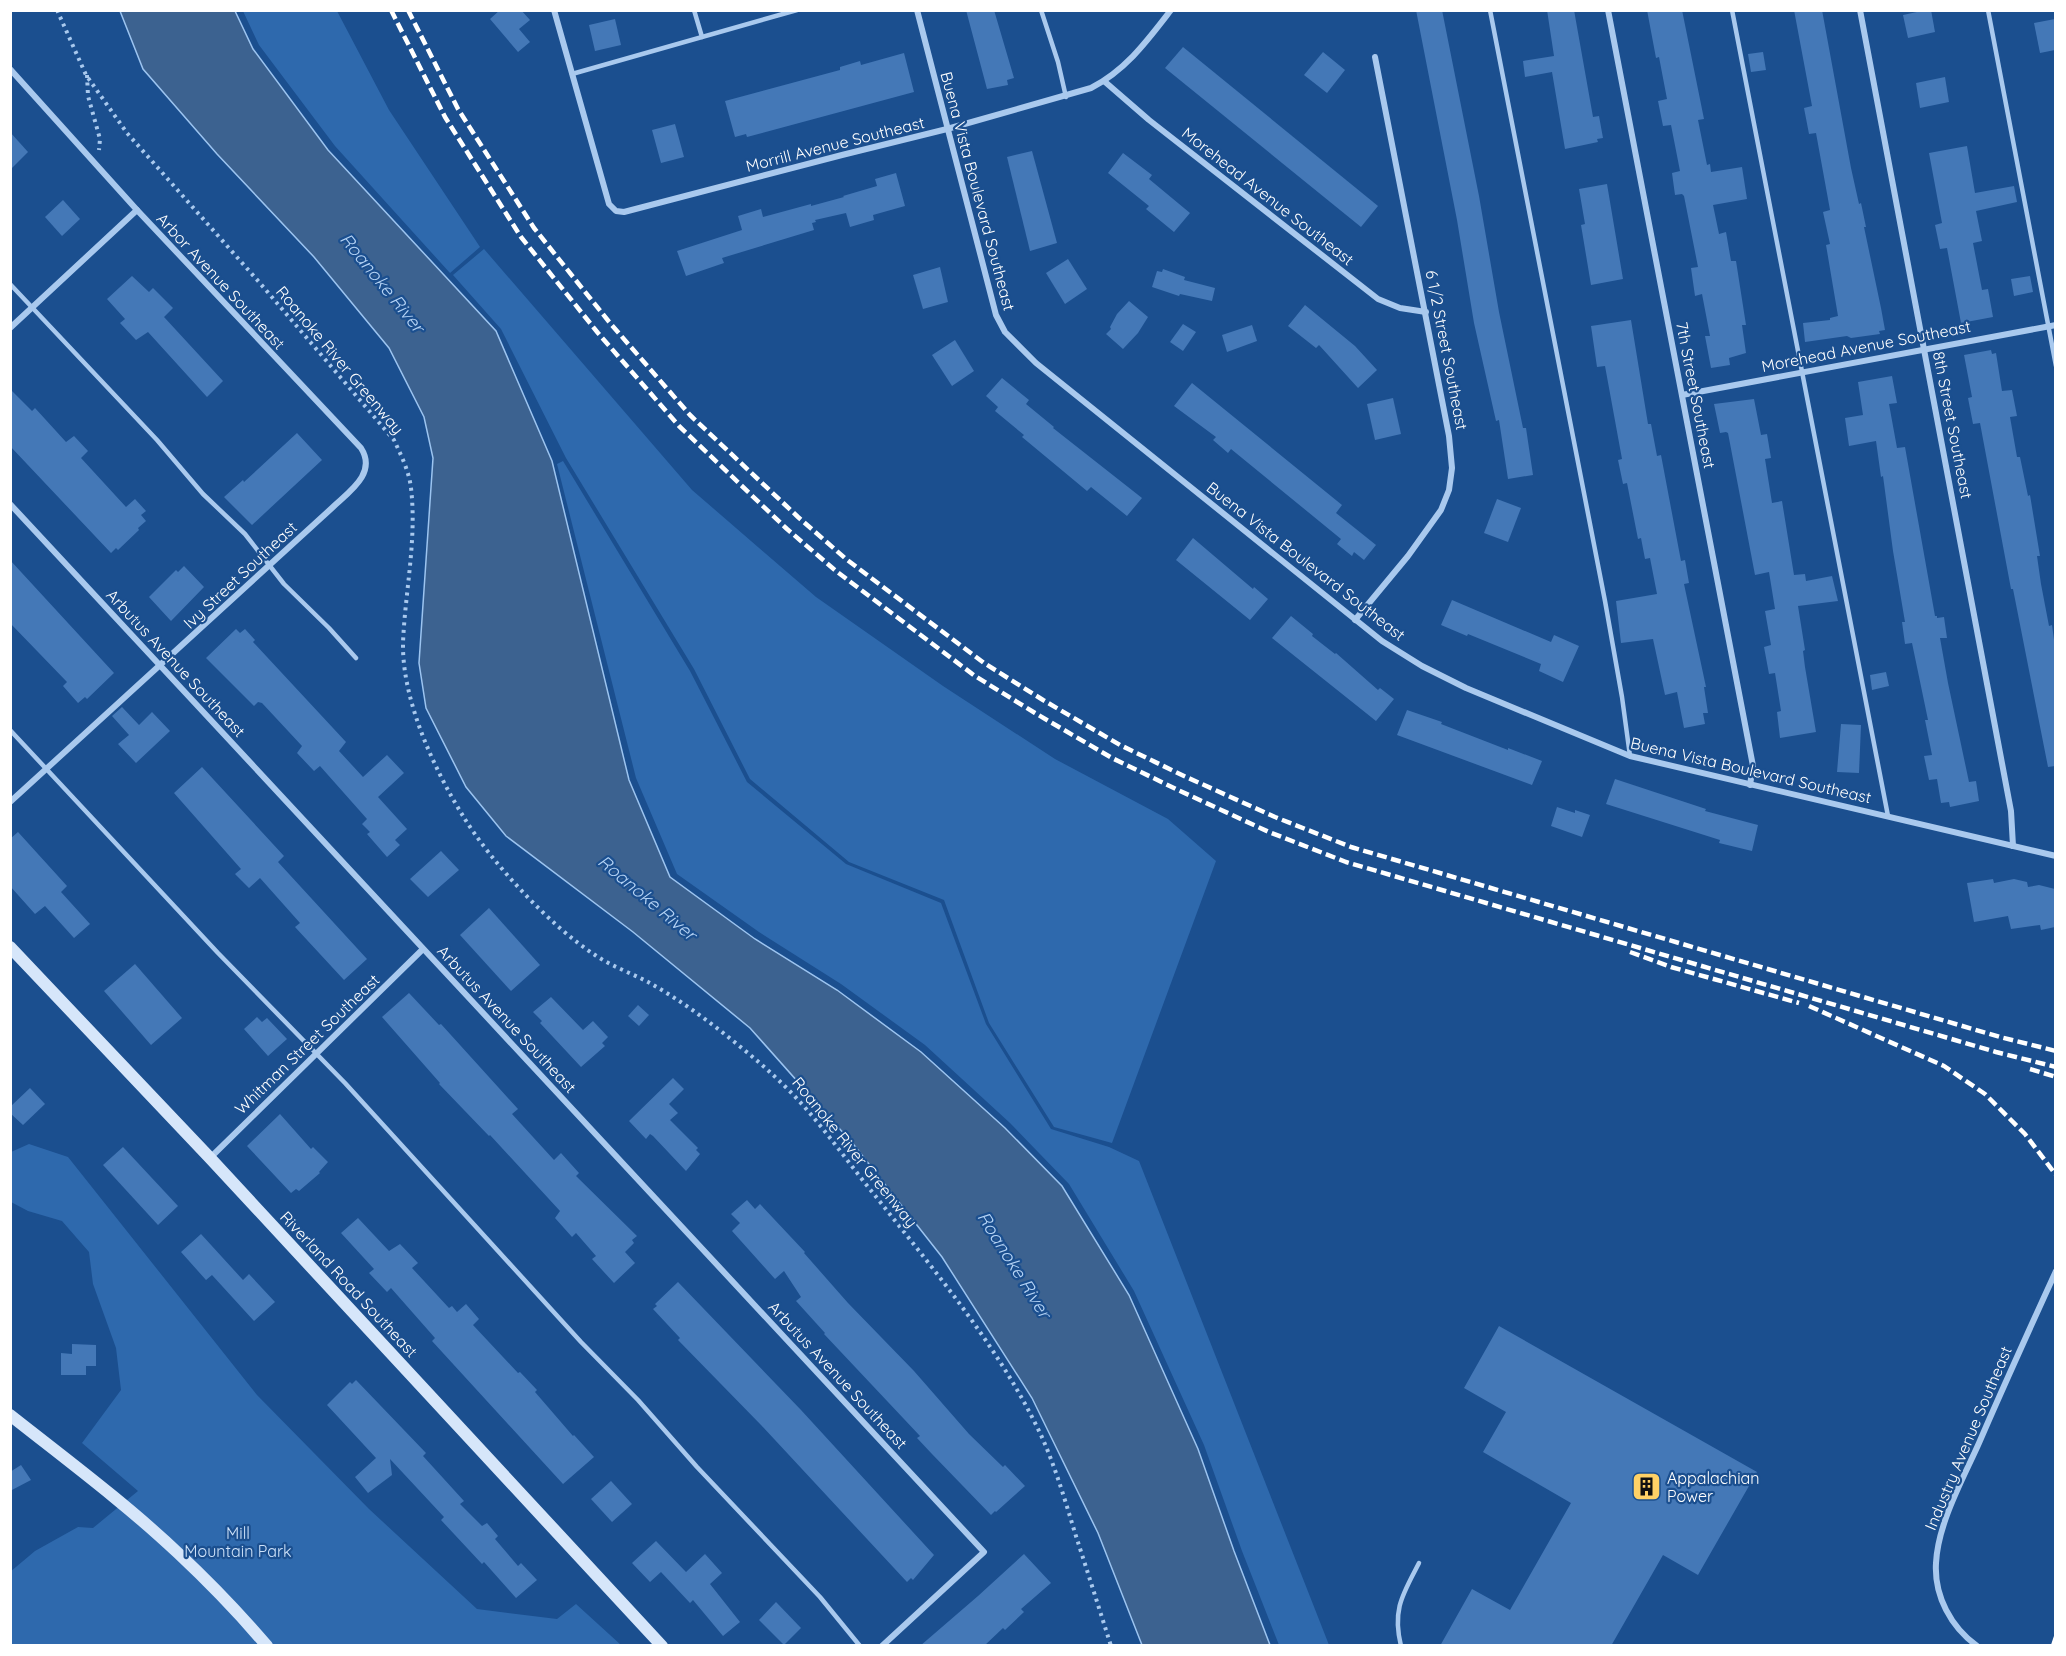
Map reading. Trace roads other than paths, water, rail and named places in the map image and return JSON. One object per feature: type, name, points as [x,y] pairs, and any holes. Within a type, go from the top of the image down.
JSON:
[{"type":"main road","name":"Riverland Road Southeast","points":[[10,947],[210,1158],[662,1646]]},
{"type":"main road","points":[[10,1415],[176,1551],[228,1601],[267,1646]]},
{"type":"street","name":"Morrill Avenue Southeast","points":[[554,10],[609,204],[616,210],[624,212],[1066,97],[1104,81],[1134,57],[1171,10]]},
{"type":"street","name":"Buena Vista Boulevard Southeast","points":[[917,10],[996,315],[1005,332],[1036,363],[1382,641],[1422,666],[1466,688],[1630,756],[2055,856]]},
{"type":"street","name":"7th Street Southeast","points":[[1608,10],[1753,766],[1750,785]]},
{"type":"street","name":"8th Street Southeast","points":[[1860,10],[2012,811],[2013,846]]},
{"type":"street","name":"6 1/2 Street Southeast","points":[[1355,620],[1441,510],[1449,490],[1452,468],[1449,436],[1376,57]]},
{"type":"street","name":"Arbor Avenue Southeast","points":[[10,69],[137,210],[361,448],[366,455],[367,466],[364,476],[327,512]]},
{"type":"street","name":"Morehead Avenue Southeast","points":[[1104,81],[1149,120],[1378,299],[1400,308],[1426,312]]},
{"type":"street","points":[[10,328],[137,210]]},
{"type":"street","name":"Morehead Avenue Southeast","points":[[1682,395],[2052,325]]},
{"type":"street","name":"Arbutus Avenue Southeast","points":[[10,504],[984,1552],[882,1646]]},
{"type":"street","name":"Ivy Street Southeast","points":[[10,802],[327,512]]},
{"type":"street","name":"Whitman Street Southeast","points":[[210,1158],[423,949]]},
{"type":"street","name":"Industry Avenue Southeast","points":[[1977,1646],[1967,1639],[1953,1623],[1944,1608],[1936,1576],[1938,1543],[1957,1491],[2055,1271]]},
{"type":"lane","points":[[694,10],[702,37]]},
{"type":"lane","points":[[572,74],[796,10]]},
{"type":"lane","points":[[1041,10],[1058,62],[1066,97]]},
{"type":"lane","points":[[1490,10],[1605,601],[1630,756]]},
{"type":"lane","points":[[1732,10],[1888,816]]},
{"type":"lane","points":[[1988,10],[2052,325],[2055,366]]},
{"type":"lane","points":[[10,284],[157,440],[204,494],[244,534],[284,584],[356,658]]},
{"type":"lane","points":[[10,730],[218,953],[316,1053],[580,1342],[638,1400],[697,1467],[820,1597],[860,1646]]},
{"type":"lane","points":[[1401,1646],[1397,1616],[1401,1598],[1419,1563]]},
{"type":"water","name":"Roanoke River","points":[[120,11],[235,11],[253,49],[328,150],[496,331],[552,461],[629,780],[670,877],[755,939],[837,990],[921,1052],[1005,1128],[1062,1186],[1129,1295],[1198,1449],[1270,1645],[1142,1645],[1098,1533],[1032,1398],[942,1257],[854,1145],[750,1028],[633,932],[506,836],[466,787],[426,708],[419,663],[433,458],[424,417],[389,348],[314,257],[217,154],[143,69]]},
{"type":"railway","points":[[391,10],[445,117],[521,237],[598,333],[679,426],[787,529],[836,571],[975,676],[1112,758],[1269,832],[1346,862],[1996,1052],[2056,1067]]},
{"type":"railway","points":[[408,10],[458,109],[534,228],[610,323],[690,415],[846,559],[984,663],[1120,745],[1275,817],[1351,847],[2000,1037],[2056,1051]]},
{"type":"railway","points":[[1630,952],[1671,967],[1799,1003]]},
{"type":"railway","points":[[1809,1006],[1944,1066],[1985,1094],[2025,1134],[2056,1175]]},
{"type":"railway","points":[[2030,1069],[2056,1077]]},
{"type":"railway","points":[[2053,1646],[2056,1637]]},
{"type":"place","name":"Appalachian Power","points":[[1646,1487]]},
{"type":"park label","name":"Mill Mountain Park","points":[[238,1542]]}]
